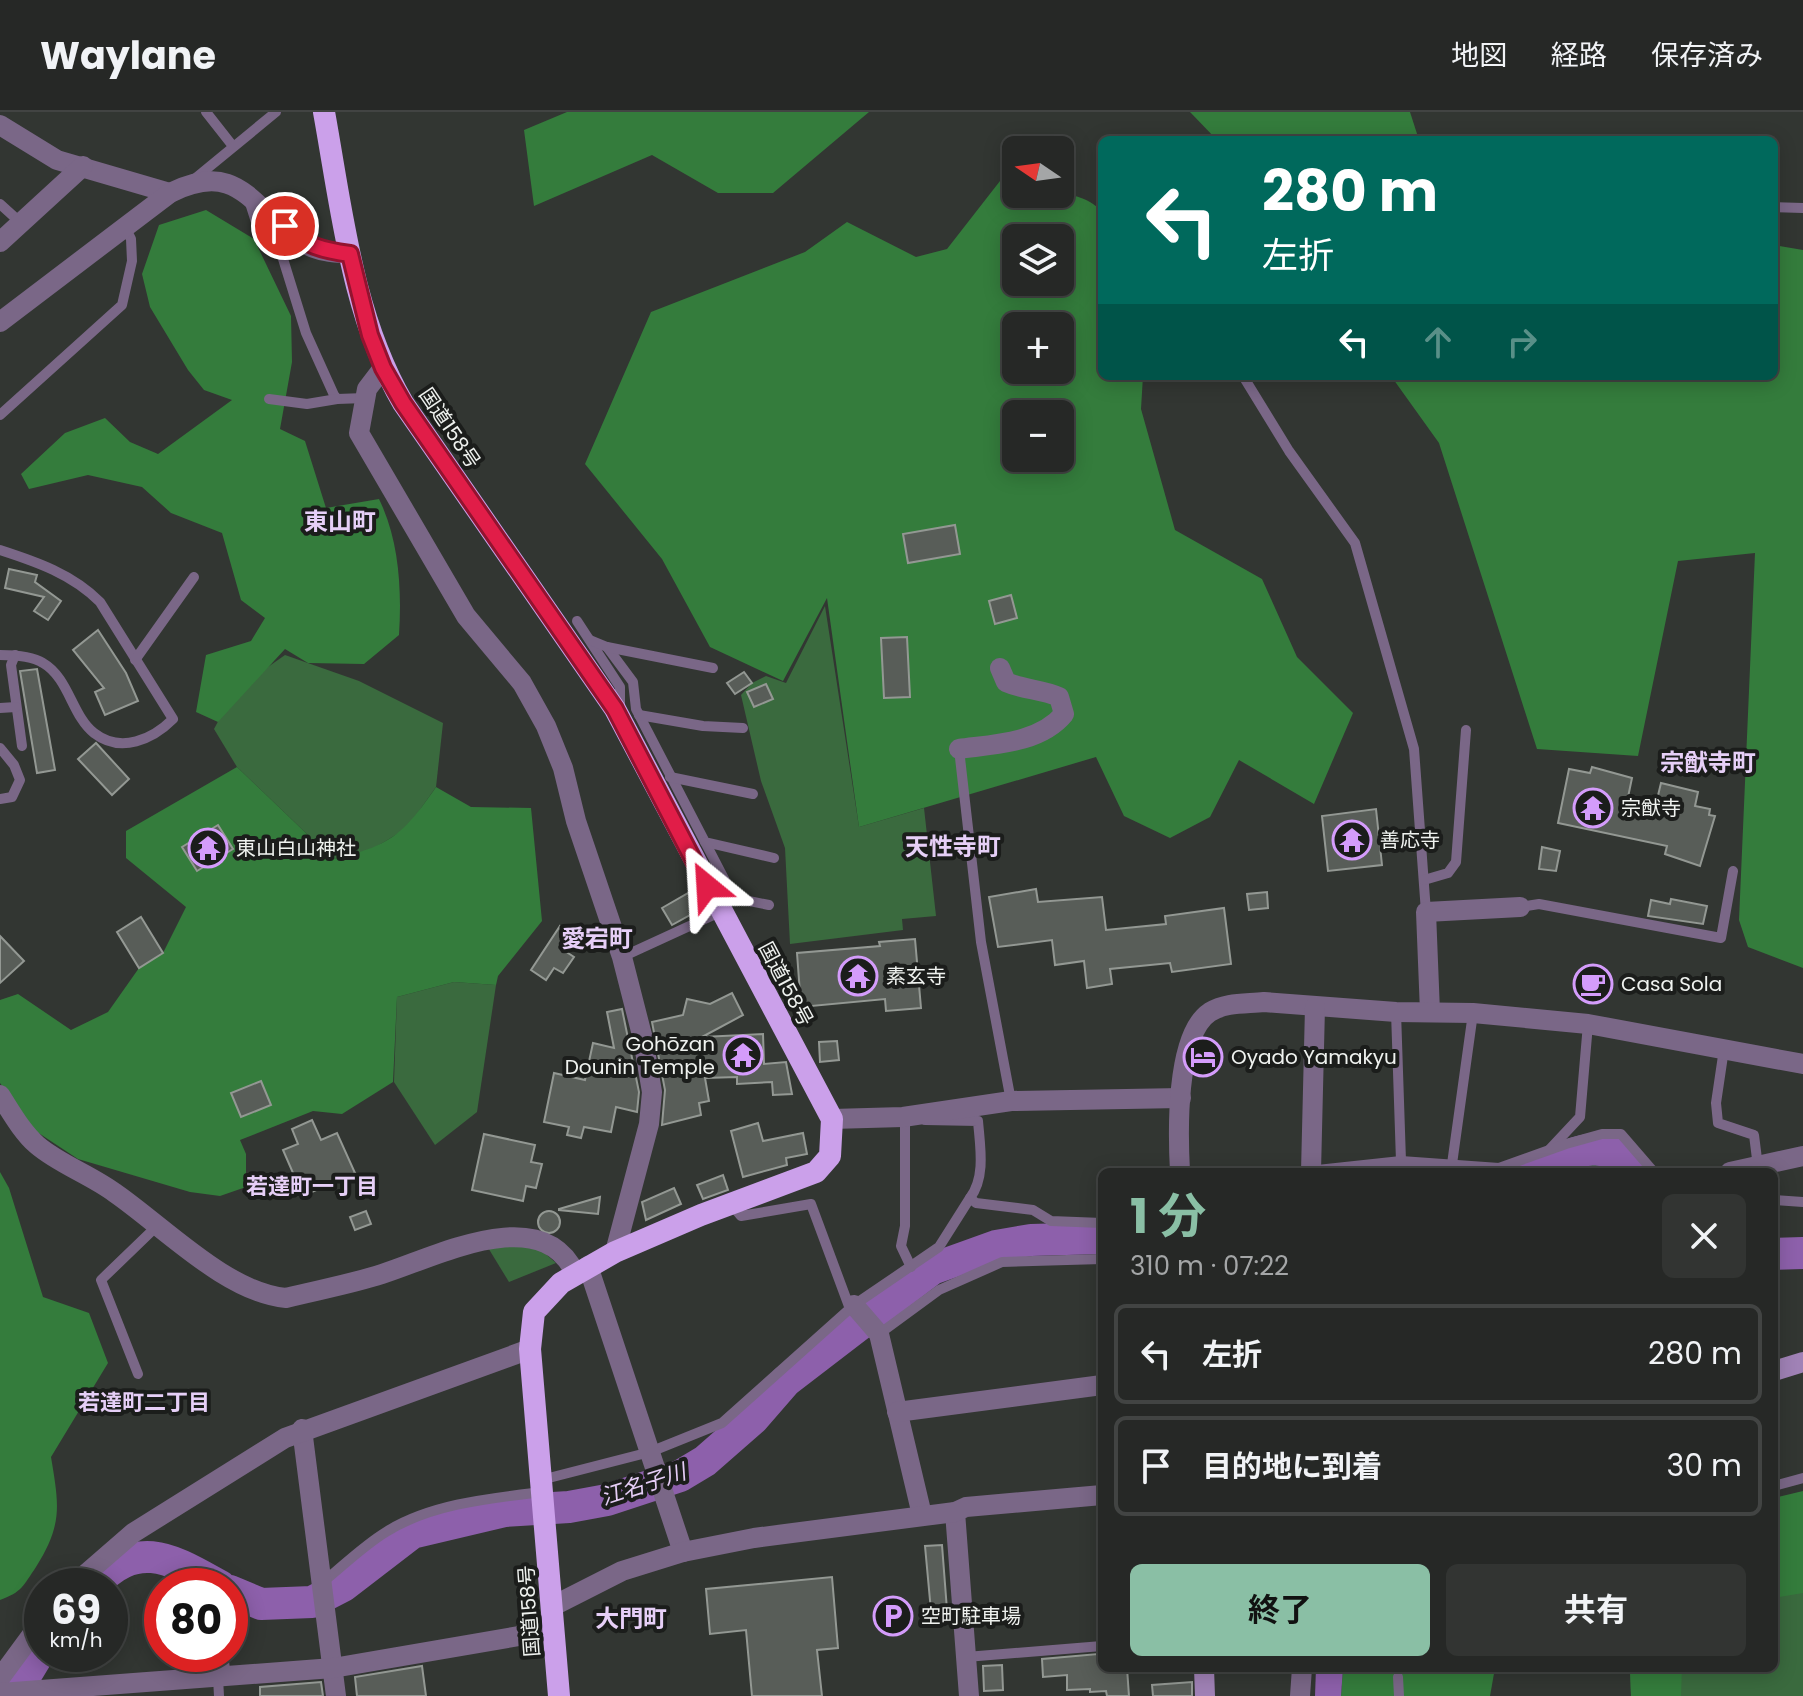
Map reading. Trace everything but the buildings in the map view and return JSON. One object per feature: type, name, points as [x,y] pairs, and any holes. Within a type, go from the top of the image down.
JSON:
[{"type":"highway","name":"国道158号","points":[[324,112],[350,254],[383,368],[403,403],[615,709],[832,1119],[832,1144],[824,1165],[816,1172],[615,1252],[581,1270],[534,1312],[530,1349],[559,1696]]},
{"type":"main road","points":[[1778,1370],[1803,1362]]},
{"type":"main road","points":[[1204,1672],[1205,1696]]},
{"type":"street","points":[[0,125],[40,152],[170,193]]},
{"type":"street","points":[[0,242],[83,166]]},
{"type":"street","points":[[0,322],[170,193],[190,183],[219,179],[248,196],[300,241],[316,250],[350,254]]},
{"type":"street","points":[[383,368],[367,389],[359,433],[369,454],[436,559],[466,616],[522,683],[546,726],[563,768],[576,821],[622,957],[643,1039],[652,1092],[649,1124],[615,1252]]},
{"type":"street","points":[[959,749],[1013,742],[1054,726],[1064,714],[1059,697],[1048,692],[1024,691],[1006,682],[1000,668]]},
{"type":"street","points":[[1430,1012],[1426,912],[1520,907]]},
{"type":"street","points":[[1180,1168],[1178,1129],[1188,1049],[1197,1026],[1208,1014],[1225,1005],[1264,1002],[1396,1012],[1473,1013],[1588,1024],[1803,1064]]},
{"type":"street","points":[[1310,1168],[1315,1007]]},
{"type":"street","points":[[0,1095],[25,1133],[42,1149],[114,1191],[235,1280],[275,1297],[286,1298],[379,1275],[506,1236],[528,1238],[561,1251],[581,1270],[650,1452],[683,1552]]},
{"type":"street","points":[[832,1119],[903,1117],[1011,1101],[1181,1098]]},
{"type":"street","points":[[1752,1168],[1803,1156]]},
{"type":"street","points":[[864,1318],[897,1412],[922,1515]]},
{"type":"street","points":[[93,1568],[133,1533],[249,1458],[302,1429],[530,1349]]},
{"type":"street","points":[[897,1412],[1098,1386]]},
{"type":"street","points":[[302,1429],[336,1696]]},
{"type":"street","points":[[553,1606],[622,1571],[683,1552],[955,1512],[966,1507],[1098,1495]]},
{"type":"street","points":[[955,1512],[969,1696]]},
{"type":"street","points":[[0,1693],[114,1691],[221,1684],[554,1630]]},
{"type":"street","points":[[0,1678],[24,1645]]},
{"type":"street","points":[[1300,1696],[1302,1672]]},
{"type":"lane","points":[[206,112],[232,145]]},
{"type":"lane","points":[[190,183],[232,145],[276,112]]},
{"type":"lane","points":[[248,196],[256,222],[279,246],[306,333],[337,399]]},
{"type":"lane","points":[[0,204],[21,223]]},
{"type":"lane","points":[[1778,207],[1803,208]]},
{"type":"lane","points":[[0,415],[122,305],[132,261],[131,239],[125,227]]},
{"type":"lane","points":[[1245,380],[1289,451],[1355,543],[1414,749],[1426,912]]},
{"type":"lane","points":[[269,399],[307,404],[365,398]]},
{"type":"lane","points":[[0,550],[39,563],[87,590],[100,602],[173,719],[150,736],[122,744],[93,733],[63,684],[44,663],[15,655],[0,655]]},
{"type":"lane","points":[[135,660],[194,577]]},
{"type":"lane","points":[[577,621],[620,687],[620,704],[615,709]]},
{"type":"lane","points":[[590,640],[607,647],[713,668]]},
{"type":"lane","points":[[607,647],[633,682],[639,715],[734,898],[769,905]]},
{"type":"lane","points":[[15,655],[11,665],[22,746]]},
{"type":"lane","points":[[0,708],[16,707]]},
{"type":"lane","points":[[639,715],[703,726],[743,728]]},
{"type":"lane","points":[[1424,880],[1448,873],[1456,862],[1466,730]]},
{"type":"lane","points":[[0,748],[14,765],[20,780],[12,797],[0,799]]},
{"type":"lane","points":[[959,749],[981,942],[1011,1101]]},
{"type":"lane","points":[[670,777],[753,794]]},
{"type":"lane","points":[[705,842],[774,858]]},
{"type":"lane","points":[[1520,907],[1539,904],[1721,938],[1733,871]]},
{"type":"lane","points":[[622,957],[720,912]]},
{"type":"lane","points":[[1396,1012],[1401,1161]]},
{"type":"lane","points":[[1452,1164],[1473,1013]]},
{"type":"lane","points":[[1337,1168],[1401,1161],[1499,1168],[1532,1166],[1580,1117],[1588,1024]]},
{"type":"lane","points":[[1724,1049],[1716,1103],[1718,1123],[1754,1135],[1758,1167]]},
{"type":"lane","points":[[322,1583],[388,1531],[411,1520],[451,1507],[543,1498],[722,1423],[864,1318],[911,1267],[939,1247],[977,1189],[980,1171],[978,1121],[939,1122],[903,1117],[905,1226],[901,1246],[911,1267]]},
{"type":"lane","points":[[1549,1150],[1602,1134],[1621,1134],[1650,1168]]},
{"type":"lane","points":[[970,1198],[976,1203],[1033,1210],[1051,1221],[1098,1223]]},
{"type":"lane","points":[[1778,1200],[1803,1202]]},
{"type":"lane","points":[[731,1204],[741,1216],[811,1204],[864,1318]]},
{"type":"lane","points":[[138,1374],[101,1280],[158,1225]]},
{"type":"lane","points":[[864,1318],[1002,1262],[1098,1259]]},
{"type":"lane","points":[[1778,1485],[1803,1478]]},
{"type":"lane","points":[[966,1657],[1098,1646]]},
{"type":"lane","points":[[1398,1677],[1399,1696]]},
{"type":"green space","points":[[567,112],[869,112],[773,193],[718,193],[652,155],[534,206],[524,130]]},
{"type":"green space","points":[[1190,112],[1410,112],[1418,136],[1213,136]]},
{"type":"green space","points":[[1000,181],[1002,208],[1074,208],[1074,196],[1098,208],[1098,380],[1143,380],[1141,409],[1175,530],[1262,579],[1297,657],[1353,713],[1314,804],[1239,760],[1210,817],[1170,838],[1124,816],[1096,757],[859,827],[827,598],[783,681],[710,647],[662,559],[585,464],[651,312],[805,252],[847,222],[916,257],[947,249]]},
{"type":"green space","points":[[206,210],[254,239],[291,316],[292,362],[280,429],[305,441],[326,508],[379,499],[395,548],[400,600],[399,635],[364,664],[308,663],[285,649],[218,722],[196,712],[206,655],[251,641],[265,618],[241,600],[222,533],[171,513],[142,487],[88,475],[29,489],[21,474],[65,433],[105,418],[130,442],[158,454],[232,400],[204,390],[188,370],[150,307],[142,274],[159,225]]},
{"type":"green space","points":[[1778,246],[1803,250],[1803,968],[1748,947],[1739,920],[1755,553],[1678,561],[1638,756],[1537,749],[1439,443],[1394,380],[1778,380]]},
{"type":"green space","points":[[825,606],[859,827],[924,808],[936,916],[902,919],[903,930],[790,944],[785,848],[761,781],[741,695],[752,683],[766,676],[786,683]]},
{"type":"green space","points":[[285,655],[359,681],[443,723],[436,787],[407,828],[371,850],[333,859],[237,767],[214,729],[235,690]]},
{"type":"green space","points":[[237,767],[333,859],[368,849],[394,836],[414,817],[436,787],[471,807],[531,808],[542,921],[498,976],[496,985],[454,982],[397,997],[393,1082],[342,1114],[313,1111],[240,1140],[246,1154],[246,1187],[220,1196],[190,1192],[78,1159],[31,1128],[0,1083],[0,1000],[18,994],[71,1030],[108,1012],[139,968],[163,953],[186,907],[126,858],[126,831]]},
{"type":"green space","points":[[454,982],[496,985],[477,1112],[435,1145],[394,1082],[397,997]]},
{"type":"green space","points":[[1579,1162],[1604,1162],[1611,1168],[1566,1168]]},
{"type":"green space","points":[[0,1172],[9,1188],[43,1297],[89,1313],[108,1363],[51,1457],[57,1514],[45,1552],[35,1568],[24,1568],[21,1588],[0,1600]]},
{"type":"green space","points":[[499,1243],[541,1250],[556,1263],[509,1282],[487,1246]]},
{"type":"green space","points":[[1803,1491],[1803,1593],[1778,1597],[1778,1497]]},
{"type":"green space","points":[[1778,1514],[1803,1517],[1803,1696],[1631,1696],[1630,1672],[1778,1672]]},
{"type":"green space","points":[[1343,1672],[1494,1672],[1490,1696],[1341,1696]]},
{"type":"green space","points":[[1630,1672],[1682,1672],[1681,1696],[1631,1696]]},
{"type":"shaded area","points":[[1316,1672],[1343,1672],[1341,1696],[1315,1696]]},
{"type":"waterway","name":"江名子川","points":[[1542,1168],[1587,1150],[1611,1153],[1631,1168]]},
{"type":"waterway","name":"江名子川","points":[[248,1599],[261,1604],[312,1602],[343,1586],[412,1533],[505,1511],[569,1507],[607,1500],[680,1476],[705,1461],[753,1419],[786,1381],[932,1269],[996,1246],[1031,1240],[1098,1238]]},
{"type":"waterway","name":"江名子川","points":[[1778,1254],[1803,1253]]},
{"type":"waterway","name":"江名子川","points":[[114,1568],[140,1557],[170,1561],[186,1568]]},
{"type":"waterway","name":"江名子川","points":[[13,1696],[28,1672]]},
{"type":"place","name":"宗猷寺","points":[[1593,808]]},
{"type":"place","name":"善応寺","points":[[1352,840]]},
{"type":"place","name":"東山白山神社","points":[[208,848]]},
{"type":"place","name":"素玄寺","points":[[858,976]]},
{"type":"place","name":"Casa Sola","points":[[1593,984]]},
{"type":"place","name":"Gohōzan Dounin Temple","points":[[743,1055]]},
{"type":"place","name":"Oyado Yamakyu","points":[[1203,1057]]},
{"type":"place","name":"空町駐車場","points":[[893,1616]]},
{"type":"district","name":"東山町","points":[[340,522]]},
{"type":"district","name":"宗猷寺町","points":[[1708,763]]},
{"type":"district","name":"天性寺町","points":[[953,847]]},
{"type":"district","name":"愛宕町","points":[[597,939]]},
{"type":"district","name":"若達町一丁目","points":[[312,1186]]},
{"type":"district","name":"若達町二丁目","points":[[144,1402]]},
{"type":"district","name":"大門町","points":[[631,1619]]},
{"type":"route","points":[[285,226],[300,241],[316,250],[350,254],[370,335],[383,368],[403,403],[615,709],[707,886]]}]
